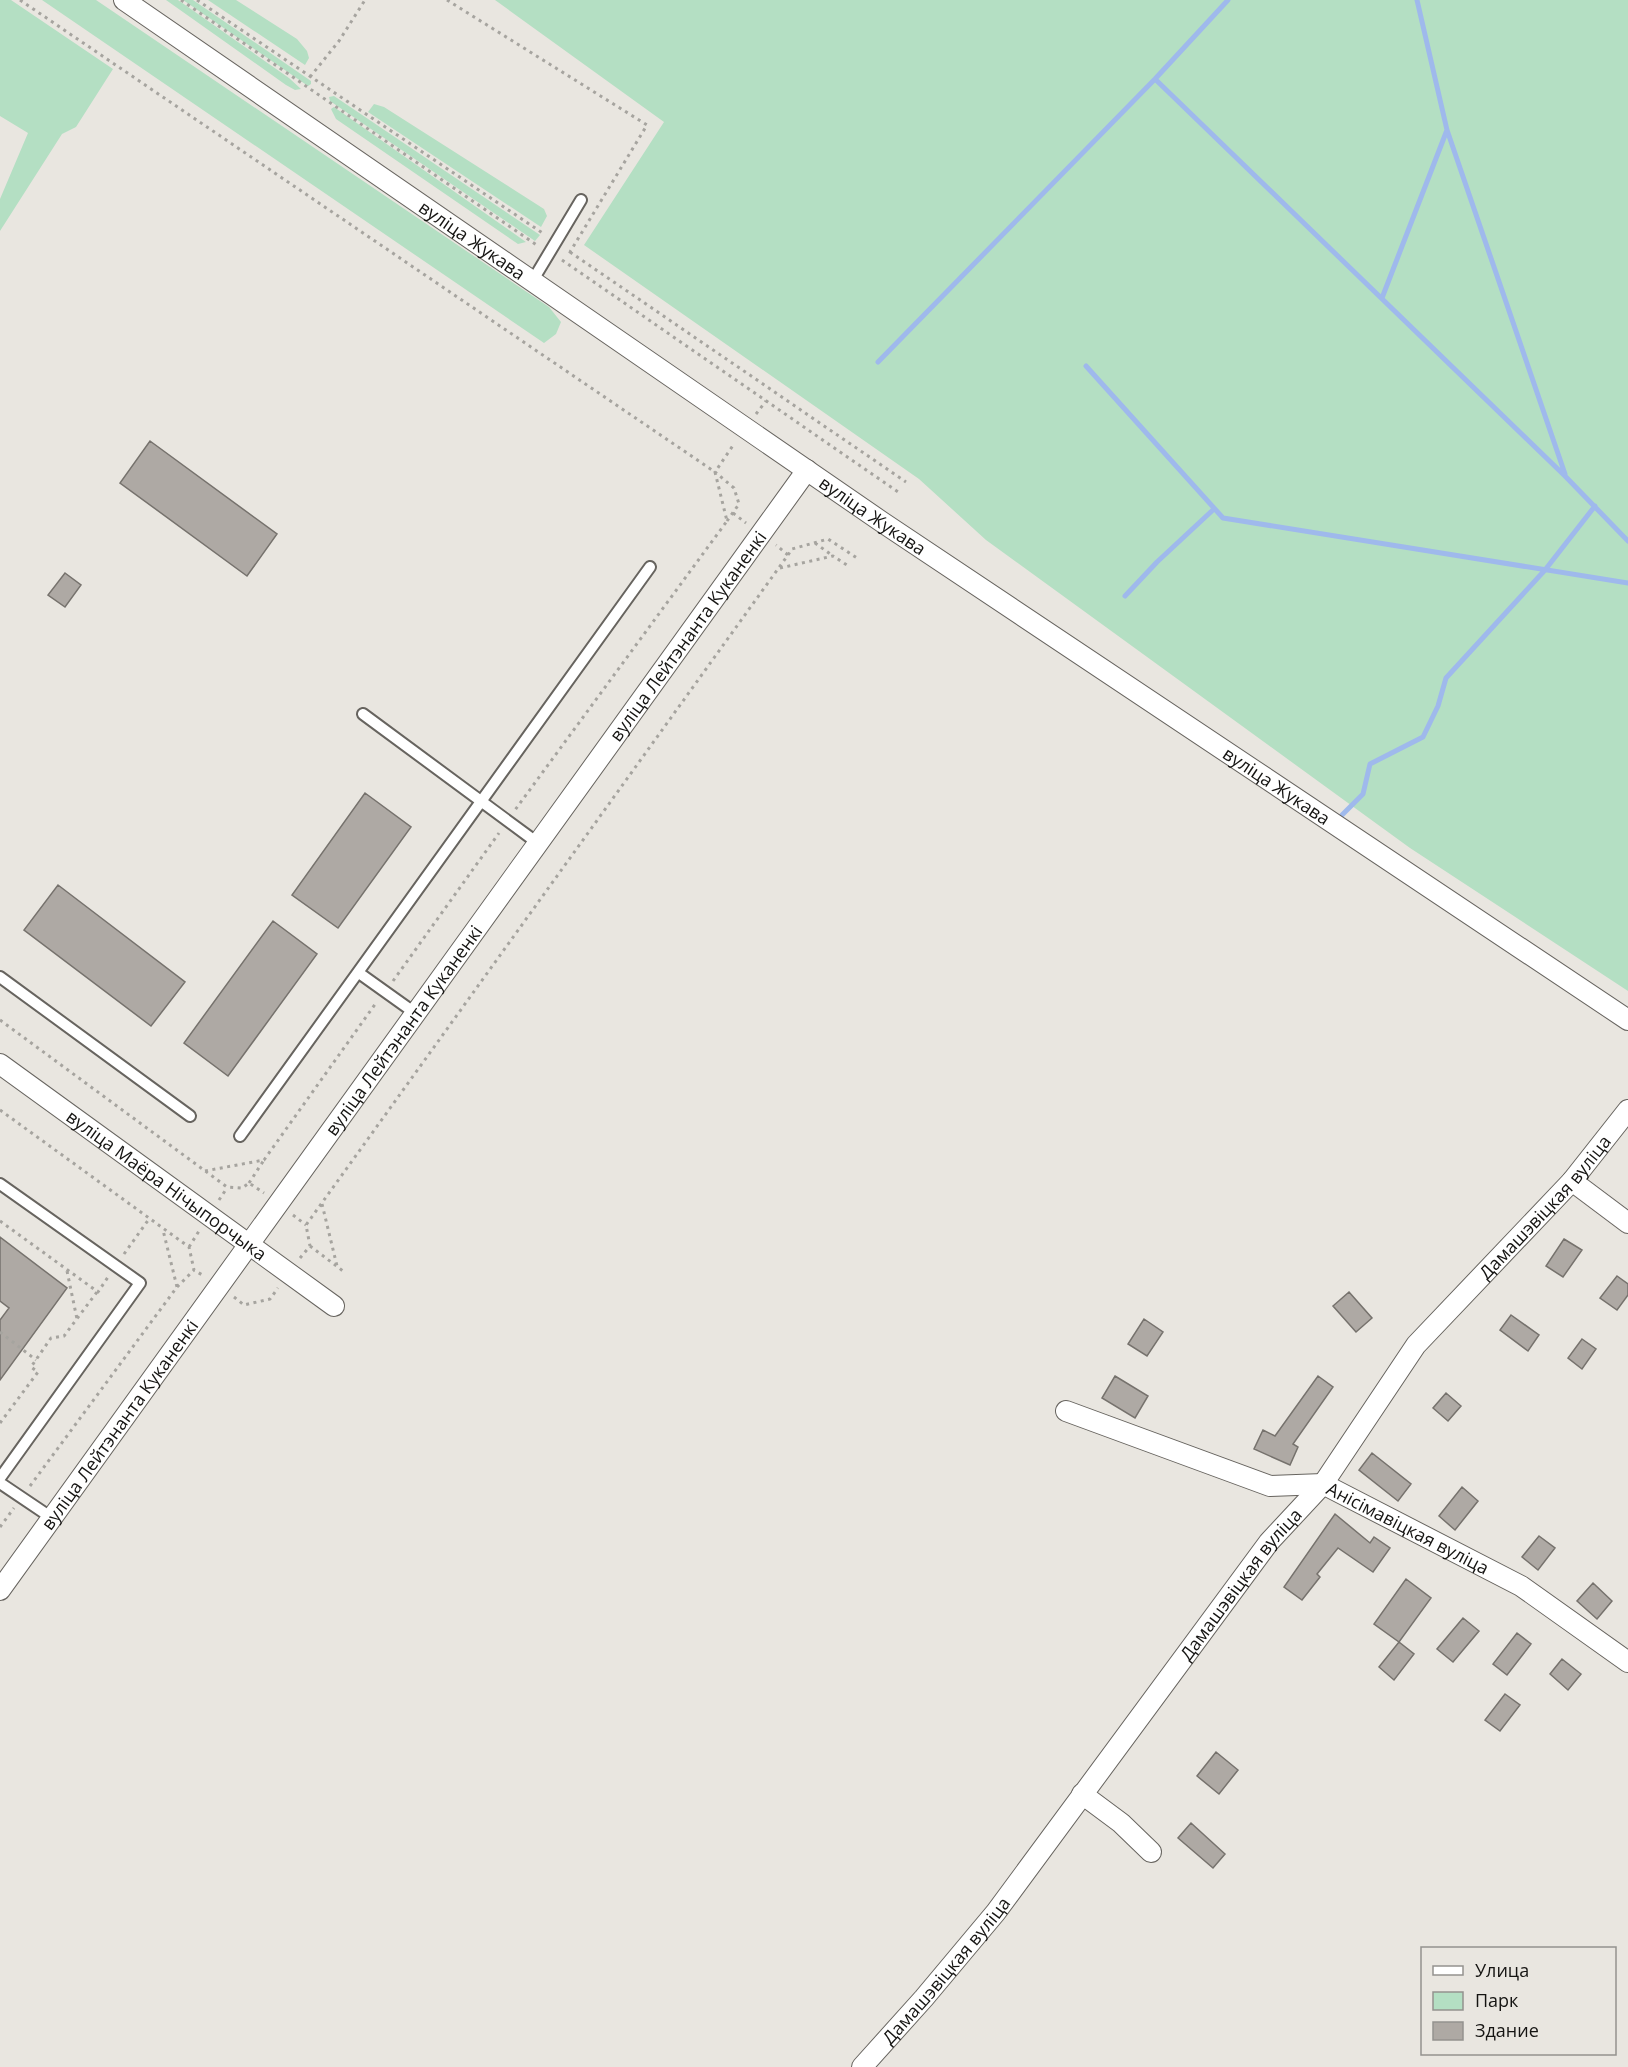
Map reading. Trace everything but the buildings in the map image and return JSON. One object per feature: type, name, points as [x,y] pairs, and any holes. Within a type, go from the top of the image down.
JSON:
[{"type":"street","name":"вуліца Жукава","points":[[124,0],[807,470],[1628,1020]]},
{"type":"street","name":"вуліца Лейтэнанта Куканенкі","points":[[0,1590],[807,470]]},
{"type":"street","name":"вуліца Маёра Нічыпорчыка","points":[[0,1064],[334,1306]]},
{"type":"street","name":"Дамашэвіцкая вуліца","points":[[862,2067],[996,1912],[1269,1542],[1323,1484],[1416,1345],[1572,1181],[1628,1110]]},
{"type":"street","points":[[1572,1181],[1628,1223]]},
{"type":"street","name":"Анісімавіцкая вуліца","points":[[1065,1411],[1270,1486],[1323,1484],[1521,1586],[1628,1662]]},
{"type":"street","points":[[1082,1794],[1121,1822],[1151,1852]]},
{"type":"lane","points":[[533,280],[580,200]]},
{"type":"lane","points":[[240,1136],[483,803],[650,567]]},
{"type":"lane","points":[[363,714],[539,844]]},
{"type":"lane","points":[[358,973],[415,1013]]},
{"type":"lane","points":[[0,977],[190,1116]]},
{"type":"lane","points":[[0,1184],[140,1283],[0,1478]]},
{"type":"lane","points":[[0,1483],[52,1518]]},
{"type":"path","points":[[0,1020],[227,1187],[242,1188],[249,1183],[507,821],[739,504],[734,488],[715,472],[20,0]]},
{"type":"path","points":[[197,0],[906,482]]},
{"type":"path","points":[[310,77],[339,41],[365,0]]},
{"type":"path","points":[[447,0],[647,125],[570,252]]},
{"type":"path","points":[[727,521],[715,472],[766,401]]},
{"type":"path","points":[[733,513],[788,555]]},
{"type":"path","points":[[306,1226],[792,549],[828,539],[858,558]]},
{"type":"path","points":[[814,543],[850,567]]},
{"type":"path","points":[[778,568],[833,556]]},
{"type":"path","points":[[0,1110],[189,1247],[194,1270],[244,1305],[270,1299],[310,1246]]},
{"type":"path","points":[[205,1170],[264,1160]]},
{"type":"path","points":[[249,1183],[306,1226],[310,1246],[343,1271]]},
{"type":"path","points":[[322,1203],[337,1266]]},
{"type":"path","points":[[162,1229],[177,1287]]},
{"type":"path","points":[[67,1270],[77,1319]]},
{"type":"path","points":[[0,1527],[177,1287],[194,1270]]},
{"type":"path","points":[[0,1423],[38,1372],[31,1367],[51,1338],[64,1336],[98,1292]]},
{"type":"path","points":[[0,1332],[36,1360]]},
{"type":"green space","points":[[0,0],[11,0],[113,69],[76,127],[62,134],[0,231],[0,199],[28,133],[0,116]]},
{"type":"green space","points":[[42,0],[96,0],[549,307],[561,322],[556,334],[544,343]]},
{"type":"green space","points":[[166,0],[178,0],[289,78],[301,89],[295,90],[286,85]]},
{"type":"green space","points":[[183,0],[193,0],[311,81],[311,84],[308,86]]},
{"type":"green space","points":[[208,0],[236,0],[297,39],[307,51],[309,58],[305,65]]},
{"type":"green space","points":[[495,0],[1628,0],[1628,991],[1410,848],[986,540],[919,479],[584,245],[664,122]]},
{"type":"green space","points":[[334,96],[540,235],[535,241],[330,101],[329,97]]},
{"type":"green space","points":[[374,104],[384,107],[544,209],[547,216],[541,227],[368,112]]},
{"type":"green space","points":[[334,107],[526,242],[518,244],[336,119],[331,109]]},
{"type":"waterway","points":[[878,362],[1155,79],[1228,0]]},
{"type":"waterway","points":[[1417,0],[1447,130],[1565,474]]},
{"type":"waterway","points":[[1155,79],[1565,476],[1628,541]]},
{"type":"waterway","points":[[1382,298],[1447,130]]},
{"type":"waterway","points":[[1086,366],[1223,518],[1628,583]]},
{"type":"waterway","points":[[1342,815],[1363,794],[1370,764],[1423,737],[1438,706],[1446,678],[1545,570],[1595,506]]},
{"type":"waterway","points":[[1125,596],[1157,562],[1214,509]]}]
